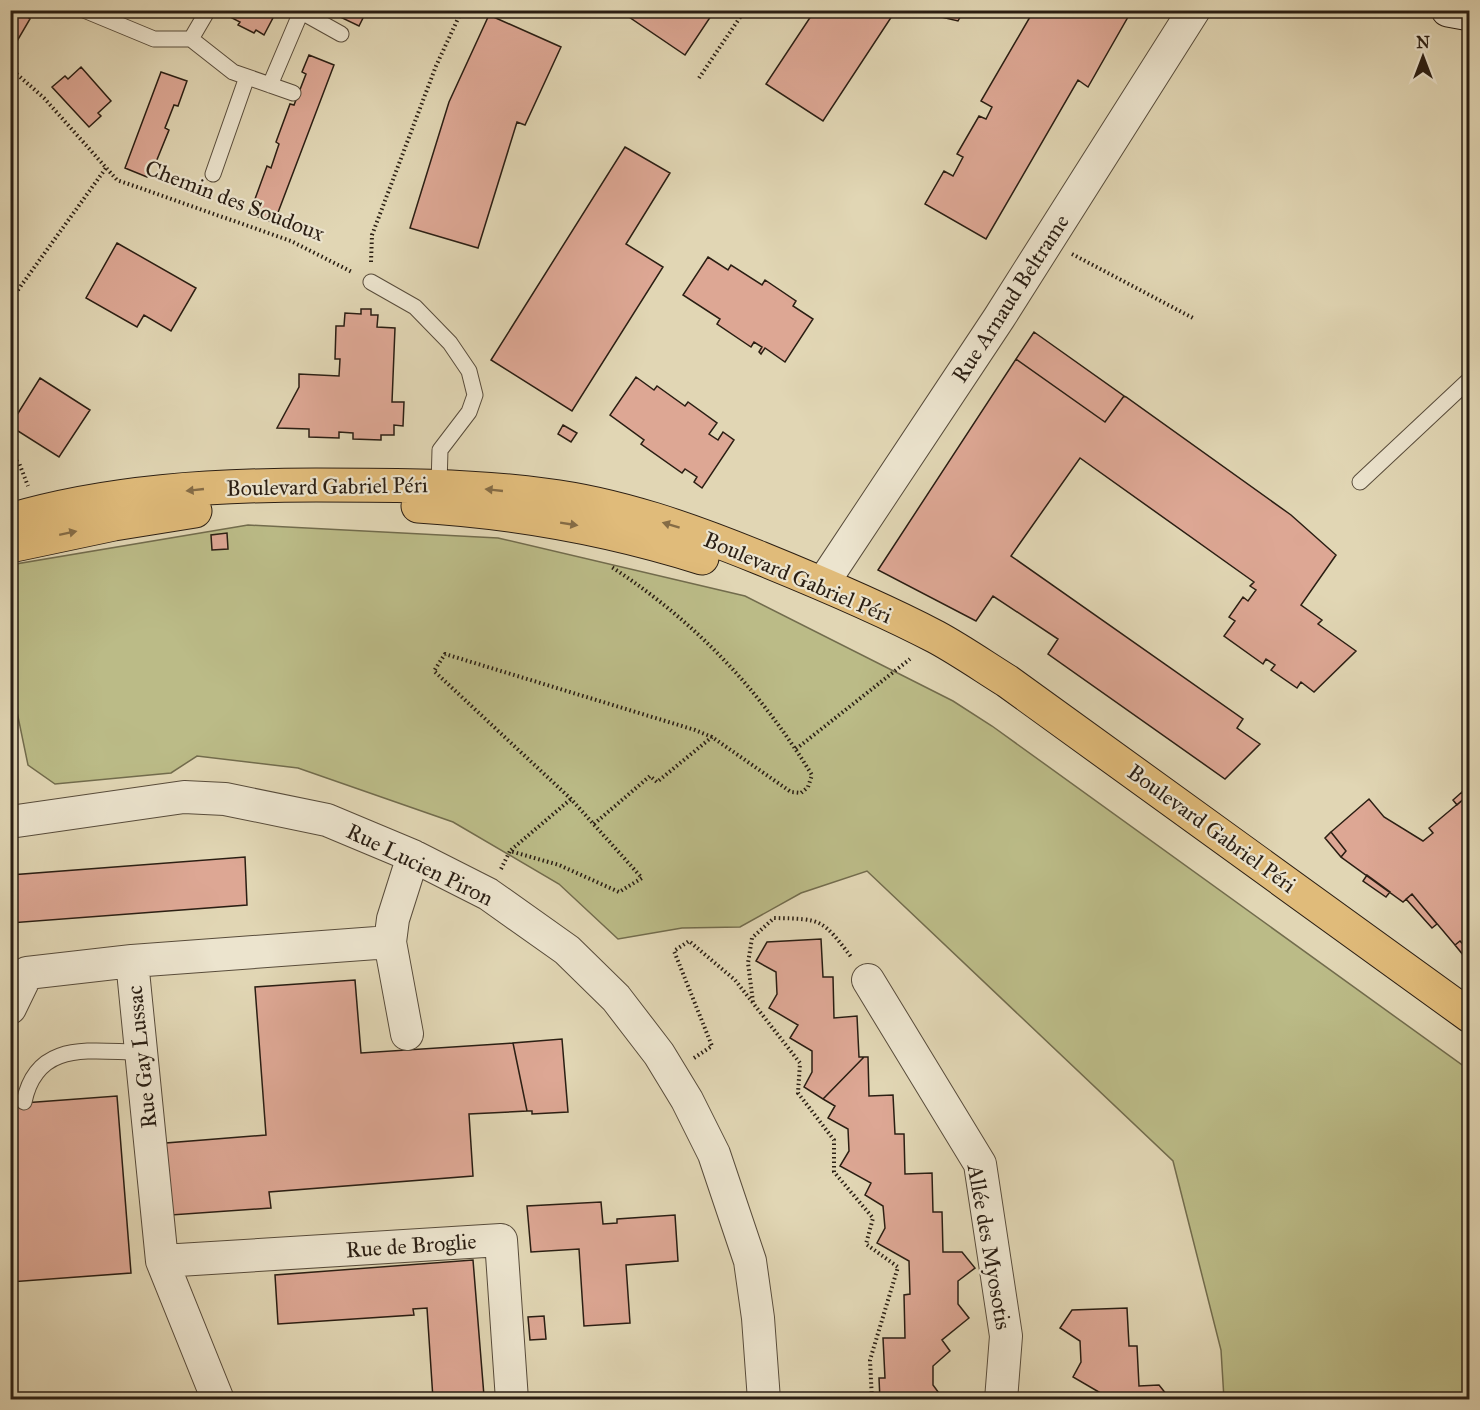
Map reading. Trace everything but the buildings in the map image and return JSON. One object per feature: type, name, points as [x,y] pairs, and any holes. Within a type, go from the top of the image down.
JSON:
[{"type":"main road","name":"Boulevard Gabriel Péri","points":[[10,520],[71,504],[238,485],[439,484],[546,495],[594,504],[701,534],[823,583],[937,638],[1007,681],[1470,1016]]},
{"type":"main road","name":"Boulevard Gabriel Péri","points":[[10,546],[114,524],[250,505],[322,502],[379,503],[512,515],[589,527],[673,549],[760,576],[828,605],[920,651],[1005,700],[1470,1035]]},
{"type":"street","name":"Rue Arnaud Beltrame","points":[[823,583],[1048,241],[1194,10]]},
{"type":"street","points":[[1448,10],[1470,14]]},
{"type":"street","name":"Rue Lucien Piron","points":[[10,822],[184,797],[225,799],[327,819],[412,856],[488,894],[567,950],[616,998],[671,1074],[714,1154],[750,1261],[758,1318],[764,1400]]},
{"type":"street","points":[[407,1034],[390,942],[393,919],[412,856]]},
{"type":"street","name":"Rue Gay Lussac","points":[[218,1400],[162,1261],[132,962],[390,942]]},
{"type":"street","points":[[10,1008],[27,973],[132,962]]},
{"type":"street","name":"Allée des Myosotis","points":[[868,980],[980,1164],[1006,1336],[1001,1400]]},
{"type":"street","name":"Rue de Broglie","points":[[162,1261],[501,1240],[512,1400]]},
{"type":"lane","points":[[84,10],[154,39],[191,39],[233,72],[293,93]]},
{"type":"lane","points":[[191,39],[208,10]]},
{"type":"lane","points":[[270,85],[300,11],[341,34]]},
{"type":"lane","points":[[213,174],[247,77]]},
{"type":"lane","points":[[371,282],[415,307],[450,343],[469,371],[475,394],[470,412],[440,450],[439,484]]},
{"type":"lane","points":[[1360,482],[1470,379]]},
{"type":"lane","points":[[24,1102],[27,1086],[39,1069],[64,1052],[141,1052]]},
{"type":"path","points":[[371,282],[372,235],[436,66],[462,10]]},
{"type":"path","points":[[699,78],[745,10]]},
{"type":"path","name":"Chemin des Soudoux","points":[[10,68],[44,98],[117,180],[291,242],[371,282]]},
{"type":"path","points":[[10,301],[106,168]]},
{"type":"path","points":[[1048,241],[1193,318]]},
{"type":"path","points":[[10,455],[19,463]]},
{"type":"path","points":[[510,851],[559,864],[619,892],[642,878],[571,799],[434,671],[445,654],[712,737],[791,792],[801,793],[808,788],[812,775],[796,749],[756,694],[725,659],[668,605],[603,562]]},
{"type":"path","points":[[796,749],[920,651]]},
{"type":"path","points":[[594,824],[650,776],[657,782],[712,737]]},
{"type":"path","points":[[488,894],[510,851],[571,799]]},
{"type":"path","points":[[753,1003],[748,963],[752,938],[774,918],[810,919],[829,928],[868,980]]},
{"type":"path","points":[[671,1074],[712,1046],[674,951],[689,941],[735,980],[800,1063],[798,1093],[834,1140],[834,1172],[873,1218],[866,1244],[898,1267],[870,1360],[872,1400]]},
{"type":"green space","points":[[248,525],[498,538],[745,596],[953,701],[992,726],[1469,1070],[1469,1399],[1224,1399],[1221,1350],[1173,1161],[867,871],[801,893],[740,927],[682,928],[618,939],[559,884],[453,822],[298,768],[197,756],[171,773],[55,784],[28,765],[11,683],[10,565]]}]
